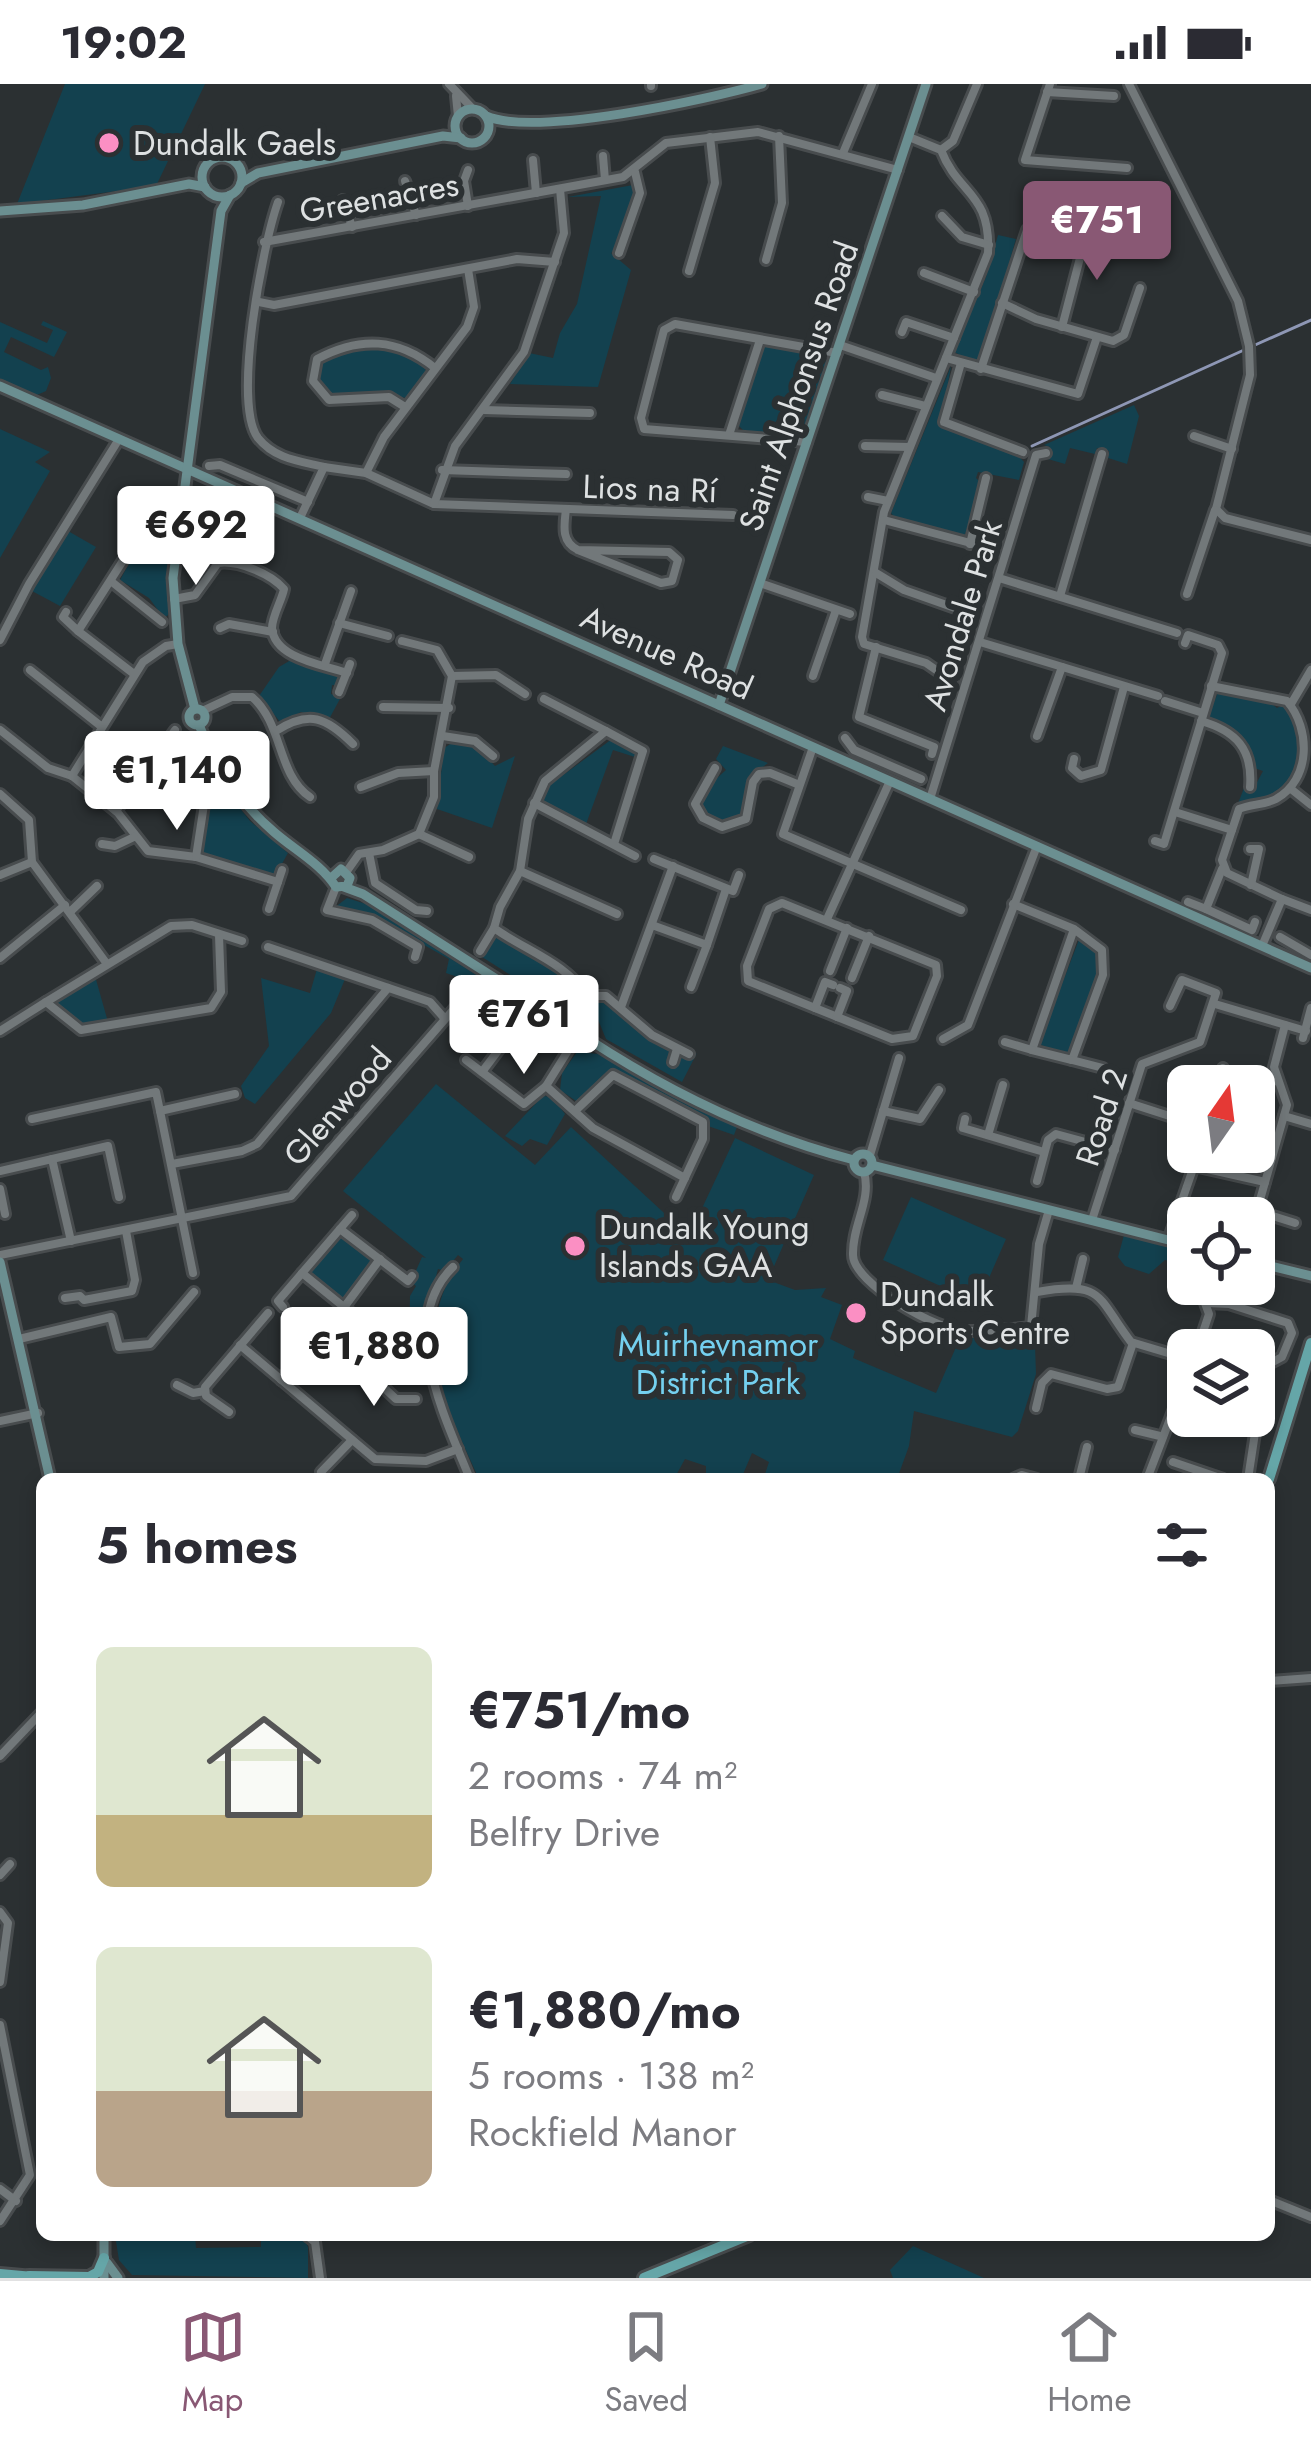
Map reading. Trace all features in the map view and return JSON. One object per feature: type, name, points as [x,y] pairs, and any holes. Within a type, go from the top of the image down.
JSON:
[{"type":"main road","points":[[1271,1473],[1311,1342]]},
{"type":"main road","points":[[644,2278],[734,2241]]},
{"type":"main road","points":[[0,2274],[89,2277],[98,2272],[104,2258]]},
{"type":"main road","points":[[29,2276],[44,2278]]},
{"type":"street","points":[[448,84],[473,109],[503,123]]},
{"type":"street","points":[[588,1039],[589,1030],[363,894],[283,840],[244,803],[199,724],[205,718],[178,644],[173,599],[221,211],[241,183],[258,173],[443,136],[477,142],[503,123],[598,115],[762,84]]},
{"type":"street","points":[[843,153],[872,84]]},
{"type":"street","name":"Saint Alphonsus Road","points":[[719,705],[926,84]]},
{"type":"street","points":[[941,150],[953,141],[976,84]]},
{"type":"street","points":[[1129,84],[1238,301],[1247,335],[1250,375],[1216,509],[1187,594]]},
{"type":"street","points":[[1114,96],[1048,88],[1025,160],[1126,168]]},
{"type":"street","points":[[455,95],[461,139]]},
{"type":"street","points":[[443,136],[473,109]]},
{"type":"street","points":[[486,116],[488,131]]},
{"type":"street","name":"Greenacres","points":[[566,509],[434,504],[366,473],[273,452],[250,426],[244,396],[264,242],[605,180],[635,172],[666,142],[710,137],[758,132],[898,170]]},
{"type":"street","points":[[766,260],[782,203],[778,136]]},
{"type":"street","points":[[689,272],[715,183],[710,137]]},
{"type":"street","points":[[909,137],[941,150],[950,172],[981,205],[988,245],[974,292],[888,500],[862,637],[864,644],[926,663],[952,681]]},
{"type":"street","points":[[189,184],[209,160],[220,157],[234,160],[241,183]]},
{"type":"street","points":[[603,157],[605,180]]},
{"type":"street","points":[[533,160],[536,193]]},
{"type":"street","points":[[240,168],[258,173]]},
{"type":"street","points":[[468,170],[464,181],[468,206]]},
{"type":"street","points":[[620,253],[640,194],[635,172]]},
{"type":"street","points":[[202,173],[205,188]]},
{"type":"street","points":[[405,181],[416,215]]},
{"type":"street","points":[[0,211],[82,205],[189,184],[216,196],[221,211]]},
{"type":"street","points":[[434,504],[454,446],[524,352],[566,225],[560,189]]},
{"type":"street","points":[[216,196],[230,195]]},
{"type":"street","points":[[343,200],[352,227]]},
{"type":"street","points":[[264,242],[278,202]]},
{"type":"street","points":[[942,216],[962,237],[988,245]]},
{"type":"street","points":[[981,368],[1027,230],[1086,235],[1147,250],[1148,243]]},
{"type":"street","points":[[1062,327],[1086,235]]},
{"type":"street","points":[[259,302],[274,305],[507,261],[555,262]]},
{"type":"street","points":[[366,473],[405,407],[472,316],[468,269]]},
{"type":"street","points":[[923,273],[974,292]]},
{"type":"street","points":[[1002,303],[1113,341],[1124,335],[1140,288]]},
{"type":"street","points":[[902,332],[906,322],[955,338]]},
{"type":"street","points":[[807,442],[651,432],[642,426],[664,331],[674,324],[839,349],[936,378]]},
{"type":"street","points":[[946,358],[1078,394],[1097,337]]},
{"type":"street","points":[[729,435],[760,339]]},
{"type":"street","points":[[405,407],[389,397],[329,400],[313,382],[317,359],[349,347],[390,343],[435,368]]},
{"type":"street","points":[[961,363],[944,422],[1023,452]]},
{"type":"street","name":"Avenue Road","points":[[0,386],[1311,968]]},
{"type":"street","points":[[882,395],[925,406]]},
{"type":"street","points":[[483,410],[590,413]]},
{"type":"street","points":[[1194,436],[1232,449]]},
{"type":"street","points":[[0,640],[119,439]]},
{"type":"street","points":[[865,446],[909,447]]},
{"type":"street","name":"Avondale Park","points":[[930,799],[1036,455],[1046,452]]},
{"type":"street","points":[[1060,596],[1102,454]]},
{"type":"street","points":[[209,466],[222,466],[308,502]]},
{"type":"street","points":[[300,518],[324,467]]},
{"type":"street","points":[[442,470],[566,474]]},
{"type":"street","points":[[970,544],[986,478]]},
{"type":"street","points":[[868,496],[888,500]]},
{"type":"street","points":[[566,509],[564,536],[578,550],[666,584],[673,596]]},
{"type":"street","name":"Lios na Rí","points":[[566,509],[733,515]]},
{"type":"street","points":[[1216,509],[1226,518],[1311,540]]},
{"type":"street","points":[[126,513],[159,529]]},
{"type":"street","points":[[884,520],[993,549]]},
{"type":"street","points":[[78,631],[147,523]]},
{"type":"street","points":[[578,550],[680,554],[676,574],[666,584]]},
{"type":"street","points":[[173,599],[195,595],[218,563],[228,562],[282,585],[273,632]]},
{"type":"street","points":[[876,573],[904,590],[972,614]]},
{"type":"street","points":[[999,578],[1177,633]]},
{"type":"street","points":[[112,582],[149,603],[162,622]]},
{"type":"street","points":[[760,583],[850,614]]},
{"type":"street","points":[[325,664],[351,591]]},
{"type":"street","points":[[811,672],[836,610]]},
{"type":"street","points":[[66,612],[63,617],[78,631],[134,674]]},
{"type":"street","points":[[339,623],[388,635]]},
{"type":"street","points":[[220,628],[229,624],[273,632],[292,655],[349,669],[339,692]]},
{"type":"street","points":[[1156,841],[1164,844],[1175,812],[1221,649],[1188,635],[1185,643]]},
{"type":"street","points":[[402,641],[437,650],[452,676],[434,771],[434,797],[419,835]]},
{"type":"street","points":[[980,642],[1161,699],[1202,717],[1235,736],[1256,772],[1250,787]]},
{"type":"street","points":[[72,776],[134,674],[166,646],[178,644]]},
{"type":"street","points":[[876,647],[859,717],[934,747],[932,754]]},
{"type":"street","points":[[1037,736],[1062,667]]},
{"type":"street","points":[[30,670],[102,727]]},
{"type":"street","points":[[1291,704],[1311,670]]},
{"type":"street","points":[[452,676],[488,674],[513,683],[525,694]]},
{"type":"street","points":[[1206,909],[1244,806],[1268,803],[1291,789],[1307,753],[1301,720],[1291,704],[1264,694],[1211,686]]},
{"type":"street","points":[[1074,759],[1072,768],[1081,776],[1101,770],[1124,687]]},
{"type":"street","points":[[199,710],[242,694],[261,705],[276,730],[292,776],[310,797]]},
{"type":"street","points":[[544,699],[644,751],[614,844]]},
{"type":"street","points":[[383,707],[448,708]]},
{"type":"street","points":[[276,730],[302,716],[311,717],[353,744]]},
{"type":"street","points":[[0,730],[48,768],[72,776],[116,812],[148,851],[196,857],[278,882]]},
{"type":"street","points":[[116,812],[175,730]]},
{"type":"street","points":[[480,951],[520,871],[534,803],[545,781],[606,731]]},
{"type":"street","points":[[443,736],[475,741],[493,756]]},
{"type":"street","points":[[845,738],[854,750],[921,779]]},
{"type":"street","points":[[813,747],[781,828],[790,838],[961,910]]},
{"type":"street","points":[[849,763],[854,750]]},
{"type":"street","points":[[715,768],[695,804],[703,818],[722,827],[746,819],[753,782],[759,775],[770,773],[797,784]]},
{"type":"street","points":[[361,787],[398,773],[434,771]]},
{"type":"street","points":[[827,919],[890,781]]},
{"type":"street","points":[[196,857],[205,798],[212,789]]},
{"type":"street","points":[[1291,789],[1311,805]]},
{"type":"street","points":[[0,794],[29,820],[32,862],[107,964]]},
{"type":"street","points":[[534,803],[635,856]]},
{"type":"street","points":[[1175,812],[1232,830]]},
{"type":"street","points":[[415,957],[418,947],[385,926],[327,910],[341,879],[353,858],[419,835],[469,857]]},
{"type":"street","points":[[102,844],[116,846],[134,836]]},
{"type":"street","points":[[943,1039],[968,1025],[1037,846]]},
{"type":"street","points":[[1250,849],[1259,849],[1251,885]]},
{"type":"street","points":[[369,853],[375,883],[416,910],[427,911]]},
{"type":"street","points":[[654,859],[729,890]]},
{"type":"street","points":[[0,875],[32,862]]},
{"type":"street","points":[[621,1007],[673,866]]},
{"type":"street","points":[[1222,869],[1311,910]]},
{"type":"street","points":[[269,909],[282,870]]},
{"type":"street","points":[[520,871],[617,914]]},
{"type":"street","points":[[691,987],[739,875]]},
{"type":"street","points":[[0,958],[97,886]]},
{"type":"street","points":[[1262,946],[1282,899]]},
{"type":"street","points":[[1188,902],[1252,929],[1255,922]]},
{"type":"street","points":[[782,903],[847,928],[930,961],[938,976],[908,1040],[892,1039],[759,988],[745,976],[773,904],[782,903]]},
{"type":"street","points":[[1013,904],[1074,928],[1097,944],[1105,962],[1072,1060]]},
{"type":"street","points":[[0,1031],[171,926],[192,925],[242,941]]},
{"type":"street","points":[[652,925],[707,945]]},
{"type":"street","points":[[494,928],[564,967],[587,996]]},
{"type":"street","points":[[847,928],[852,979]]},
{"type":"street","points":[[1032,1050],[1074,928]]},
{"type":"street","points":[[46,1002],[81,1030],[211,1009],[221,992],[219,935]]},
{"type":"street","points":[[830,970],[869,937]]},
{"type":"street","points":[[1280,937],[1311,955]]},
{"type":"street","points":[[268,947],[430,1002],[445,1019]]},
{"type":"street","points":[[1170,1006],[1182,980],[1211,988],[1216,992],[1215,1004],[1305,1034],[1311,1008]]},
{"type":"street","points":[[814,1008],[825,982],[837,986],[847,991],[837,1017]]},
{"type":"street","name":"Glenwood","points":[[0,1258],[291,1196],[474,986]]},
{"type":"street","name":"Glenwood","points":[[172,1164],[257,1144],[388,988]]},
{"type":"street","points":[[466,1060],[524,1104],[546,1086],[574,1041],[587,996]]},
{"type":"street","points":[[587,996],[606,996],[643,1028],[689,1054]]},
{"type":"street","name":"Road 2","points":[[1092,1220],[1143,1063],[1200,1042],[1215,1004]]},
{"type":"street","points":[[482,1072],[519,1023],[528,1022],[548,1037]]},
{"type":"street","points":[[1261,1197],[1284,1116],[1286,1099],[1274,1066],[1286,1024]]},
{"type":"street","points":[[574,1041],[588,1039],[734,1118],[854,1160],[856,1168],[868,1164],[1167,1240]]},
{"type":"street","points":[[1005,1042],[1103,1068]]},
{"type":"street","points":[[673,1062],[677,1048]]},
{"type":"street","points":[[899,1058],[858,1217],[853,1256],[868,1283],[949,1328],[964,1332],[988,1327],[1026,1329],[1034,1319],[1039,1244],[1049,1210]]},
{"type":"street","points":[[574,1111],[614,1075],[700,1120],[705,1133],[676,1197]]},
{"type":"street","points":[[987,1136],[1003,1085]]},
{"type":"street","points":[[546,1086],[613,1140],[685,1178]]},
{"type":"street","points":[[884,1111],[920,1119],[939,1090]]},
{"type":"street","points":[[32,1119],[156,1092],[193,1273]]},
{"type":"street","points":[[160,1112],[235,1094]]},
{"type":"street","points":[[1129,1103],[1167,1115]]},
{"type":"street","points":[[1284,1116],[1311,1124]]},
{"type":"street","points":[[965,1119],[963,1128],[1045,1152]]},
{"type":"street","points":[[1037,1181],[1056,1134],[1115,1150]]},
{"type":"street","points":[[0,1171],[108,1146],[119,1197]]},
{"type":"street","points":[[52,1159],[71,1241]]},
{"type":"street","points":[[1183,1197],[1194,1166],[1265,1182]]},
{"type":"street","points":[[0,1189],[5,1214]]},
{"type":"street","points":[[283,1307],[278,1301],[352,1215]]},
{"type":"street","points":[[1275,1220],[1294,1223]]},
{"type":"street","points":[[340,1228],[408,1281],[412,1276]]},
{"type":"street","points":[[64,1298],[84,1300],[132,1291],[135,1280],[126,1231]]},
{"type":"street","points":[[0,1258],[49,1473]]},
{"type":"street","points":[[345,1306],[380,1259]]},
{"type":"street","points":[[1076,1288],[1083,1259]]},
{"type":"street","points":[[453,1267],[434,1294],[428,1341],[433,1380],[468,1473]]},
{"type":"street","points":[[1275,1267],[1311,1276]]},
{"type":"street","points":[[302,1273],[391,1343],[428,1341]]},
{"type":"street","points":[[1037,1292],[1076,1288],[1106,1300],[1133,1343],[1167,1353]]},
{"type":"street","points":[[19,1340],[111,1317],[119,1347],[149,1344],[194,1292]]},
{"type":"street","points":[[1232,1305],[1288,1323],[1292,1334],[1282,1358],[1275,1362]]},
{"type":"street","points":[[177,1385],[193,1393],[205,1390],[261,1316]]},
{"type":"street","points":[[366,1373],[391,1343]]},
{"type":"street","points":[[1036,1408],[1042,1384],[1051,1374],[1107,1389],[1118,1387],[1133,1343]]},
{"type":"street","points":[[240,1345],[382,1460],[427,1461],[458,1449]]},
{"type":"street","points":[[291,1345],[315,1364]]},
{"type":"street","points":[[280,1380],[302,1354]]},
{"type":"street","points":[[354,1360],[396,1399],[416,1399]]},
{"type":"street","points":[[205,1390],[229,1412]]},
{"type":"street","points":[[0,1421],[38,1413]]},
{"type":"street","points":[[1149,1473],[1167,1423]]},
{"type":"street","points":[[1135,1430],[1160,1436]]},
{"type":"street","points":[[1249,1473],[1255,1437]]},
{"type":"street","points":[[322,1472],[352,1440]]},
{"type":"street","points":[[1081,1473],[1088,1448]]},
{"type":"street","points":[[1173,1462],[1205,1473]]},
{"type":"street","points":[[1275,1681],[1311,1678]]},
{"type":"street","points":[[0,1756],[36,1718]]},
{"type":"street","points":[[0,1875],[10,1864]]},
{"type":"street","points":[[0,1912],[8,1923],[0,1982]]},
{"type":"street","points":[[0,2025],[29,2170],[16,2201],[0,2222]]},
{"type":"street","points":[[0,2189],[16,2201]]},
{"type":"street","points":[[1275,2202],[1311,2217]]},
{"type":"street","points":[[104,2241],[104,2278]]},
{"type":"street","points":[[320,2241],[320,2278]]},
{"type":"street","points":[[104,2258],[118,2278]]},
{"type":"green space","name":"Dundalk Gaels","points":[[65,84],[205,84],[156,186],[17,204]]},
{"type":"green space","points":[[633,185],[636,192],[621,246],[611,253],[631,270],[598,387],[510,384],[529,353],[553,358],[560,333],[577,304],[601,196],[568,197]]},
{"type":"green space","points":[[998,235],[1016,239],[982,356],[975,362],[954,352]]},
{"type":"green space","points":[[43,321],[67,332],[54,357],[11,337],[4,352],[41,370],[48,367],[51,378],[46,391],[37,395],[0,379],[0,322],[47,343],[53,330],[41,325]]},
{"type":"green space","points":[[768,344],[821,354],[827,360],[808,424],[800,434],[744,431],[738,425]]},
{"type":"green space","points":[[378,346],[402,351],[425,365],[426,375],[406,398],[348,396],[318,383],[329,358]]},
{"type":"green space","points":[[951,366],[941,425],[1013,450],[1024,462],[1019,480],[978,472],[981,483],[964,538],[897,520],[891,513]]},
{"type":"green space","points":[[1134,405],[1139,416],[1127,464],[1108,458],[1109,451],[1097,448],[1095,454],[1070,448],[1065,464],[1048,459],[1050,447],[1044,445]]},
{"type":"green space","points":[[0,429],[50,452],[35,462],[50,471],[0,558]]},
{"type":"green space","points":[[68,531],[96,547],[60,606],[32,591]]},
{"type":"green space","points":[[146,533],[172,536],[168,615],[164,618],[149,598],[120,580]]},
{"type":"green space","points":[[291,660],[343,676],[339,686],[332,685],[331,694],[341,697],[328,721],[301,712],[281,723],[259,696],[279,667]]},
{"type":"green space","points":[[1218,692],[1267,700],[1277,708],[1285,704],[1305,736],[1298,769],[1288,787],[1237,806],[1244,788],[1254,788],[1263,771],[1254,768],[1239,734],[1208,718]]},
{"type":"green space","points":[[612,739],[637,750],[638,758],[613,750],[585,827],[544,805],[547,787]]},
{"type":"green space","points":[[457,740],[473,743],[495,766],[515,756],[492,828],[437,809],[444,748]]},
{"type":"green space","points":[[723,746],[768,763],[749,777],[741,815],[730,823],[705,813],[701,805],[707,787],[726,770],[716,759]]},
{"type":"green space","points":[[215,776],[250,821],[288,853],[275,876],[202,852],[208,799],[220,788]]},
{"type":"green space","points":[[347,898],[366,904],[525,1006],[524,1015],[501,998],[501,992],[446,973],[449,959],[381,921],[334,908]]},
{"type":"green space","points":[[496,934],[556,967],[583,1004],[562,1008],[479,955]]},
{"type":"green space","points":[[1080,937],[1099,950],[1100,975],[1071,1050],[1064,1055],[1039,1044]]},
{"type":"green space","points":[[317,969],[345,979],[331,1013],[255,1104],[245,1098],[241,1086],[269,1046],[261,978],[310,993]]},
{"type":"green space","points":[[95,976],[108,1022],[77,1024],[57,1002]]},
{"type":"green space","points":[[598,999],[669,1051],[668,1064],[677,1067],[681,1058],[692,1059],[697,1053],[682,1082],[606,1039],[594,1010]]},
{"type":"green space","points":[[577,1052],[599,1054],[737,1127],[734,1135],[708,1126],[613,1072],[603,1075],[579,1103],[560,1090],[562,1073]]},
{"type":"green space","name":"Muirhevnamor District Park","points":[[436,1084],[535,1165],[571,1127],[689,1236],[735,1138],[814,1175],[768,1280],[795,1290],[826,1288],[821,1297],[842,1305],[830,1339],[855,1351],[853,1358],[936,1393],[960,1338],[1000,1331],[1018,1334],[1035,1345],[1036,1374],[1012,1437],[914,1411],[899,1473],[765,1473],[769,1462],[752,1453],[744,1473],[706,1473],[706,1466],[685,1459],[677,1473],[476,1473],[445,1397],[435,1340],[446,1285],[463,1259],[458,1255],[445,1271],[438,1269],[420,1334],[409,1337],[410,1296],[416,1286],[411,1282],[422,1257],[426,1258],[343,1191]]},
{"type":"green space","points":[[543,1096],[552,1097],[565,1114],[547,1145],[530,1139],[522,1146],[505,1136]]},
{"type":"green space","points":[[911,1197],[1006,1239],[978,1303],[883,1260]]},
{"type":"green space","points":[[339,1235],[373,1260],[343,1299],[309,1272]]},
{"type":"green space","points":[[1124,1235],[1167,1246],[1167,1260],[1149,1274],[1125,1266],[1118,1257]]},
{"type":"green space","points":[[116,2241],[195,2241],[196,2248],[305,2241],[308,2278],[132,2275],[119,2260]]},
{"type":"green space","points":[[913,2246],[984,2278],[893,2278],[890,2270]]},
{"type":"waterway","points":[[1255,345],[1311,320]]},
{"type":"waterway","points":[[1032,446],[1244,350]]},
{"type":"place","name":"Dundalk Gaels","points":[[109,143]]},
{"type":"place","name":"Dundalk Young Islands GAA","points":[[575,1246]]},
{"type":"place","name":"Dundalk Sports Centre","points":[[856,1313]]}]
